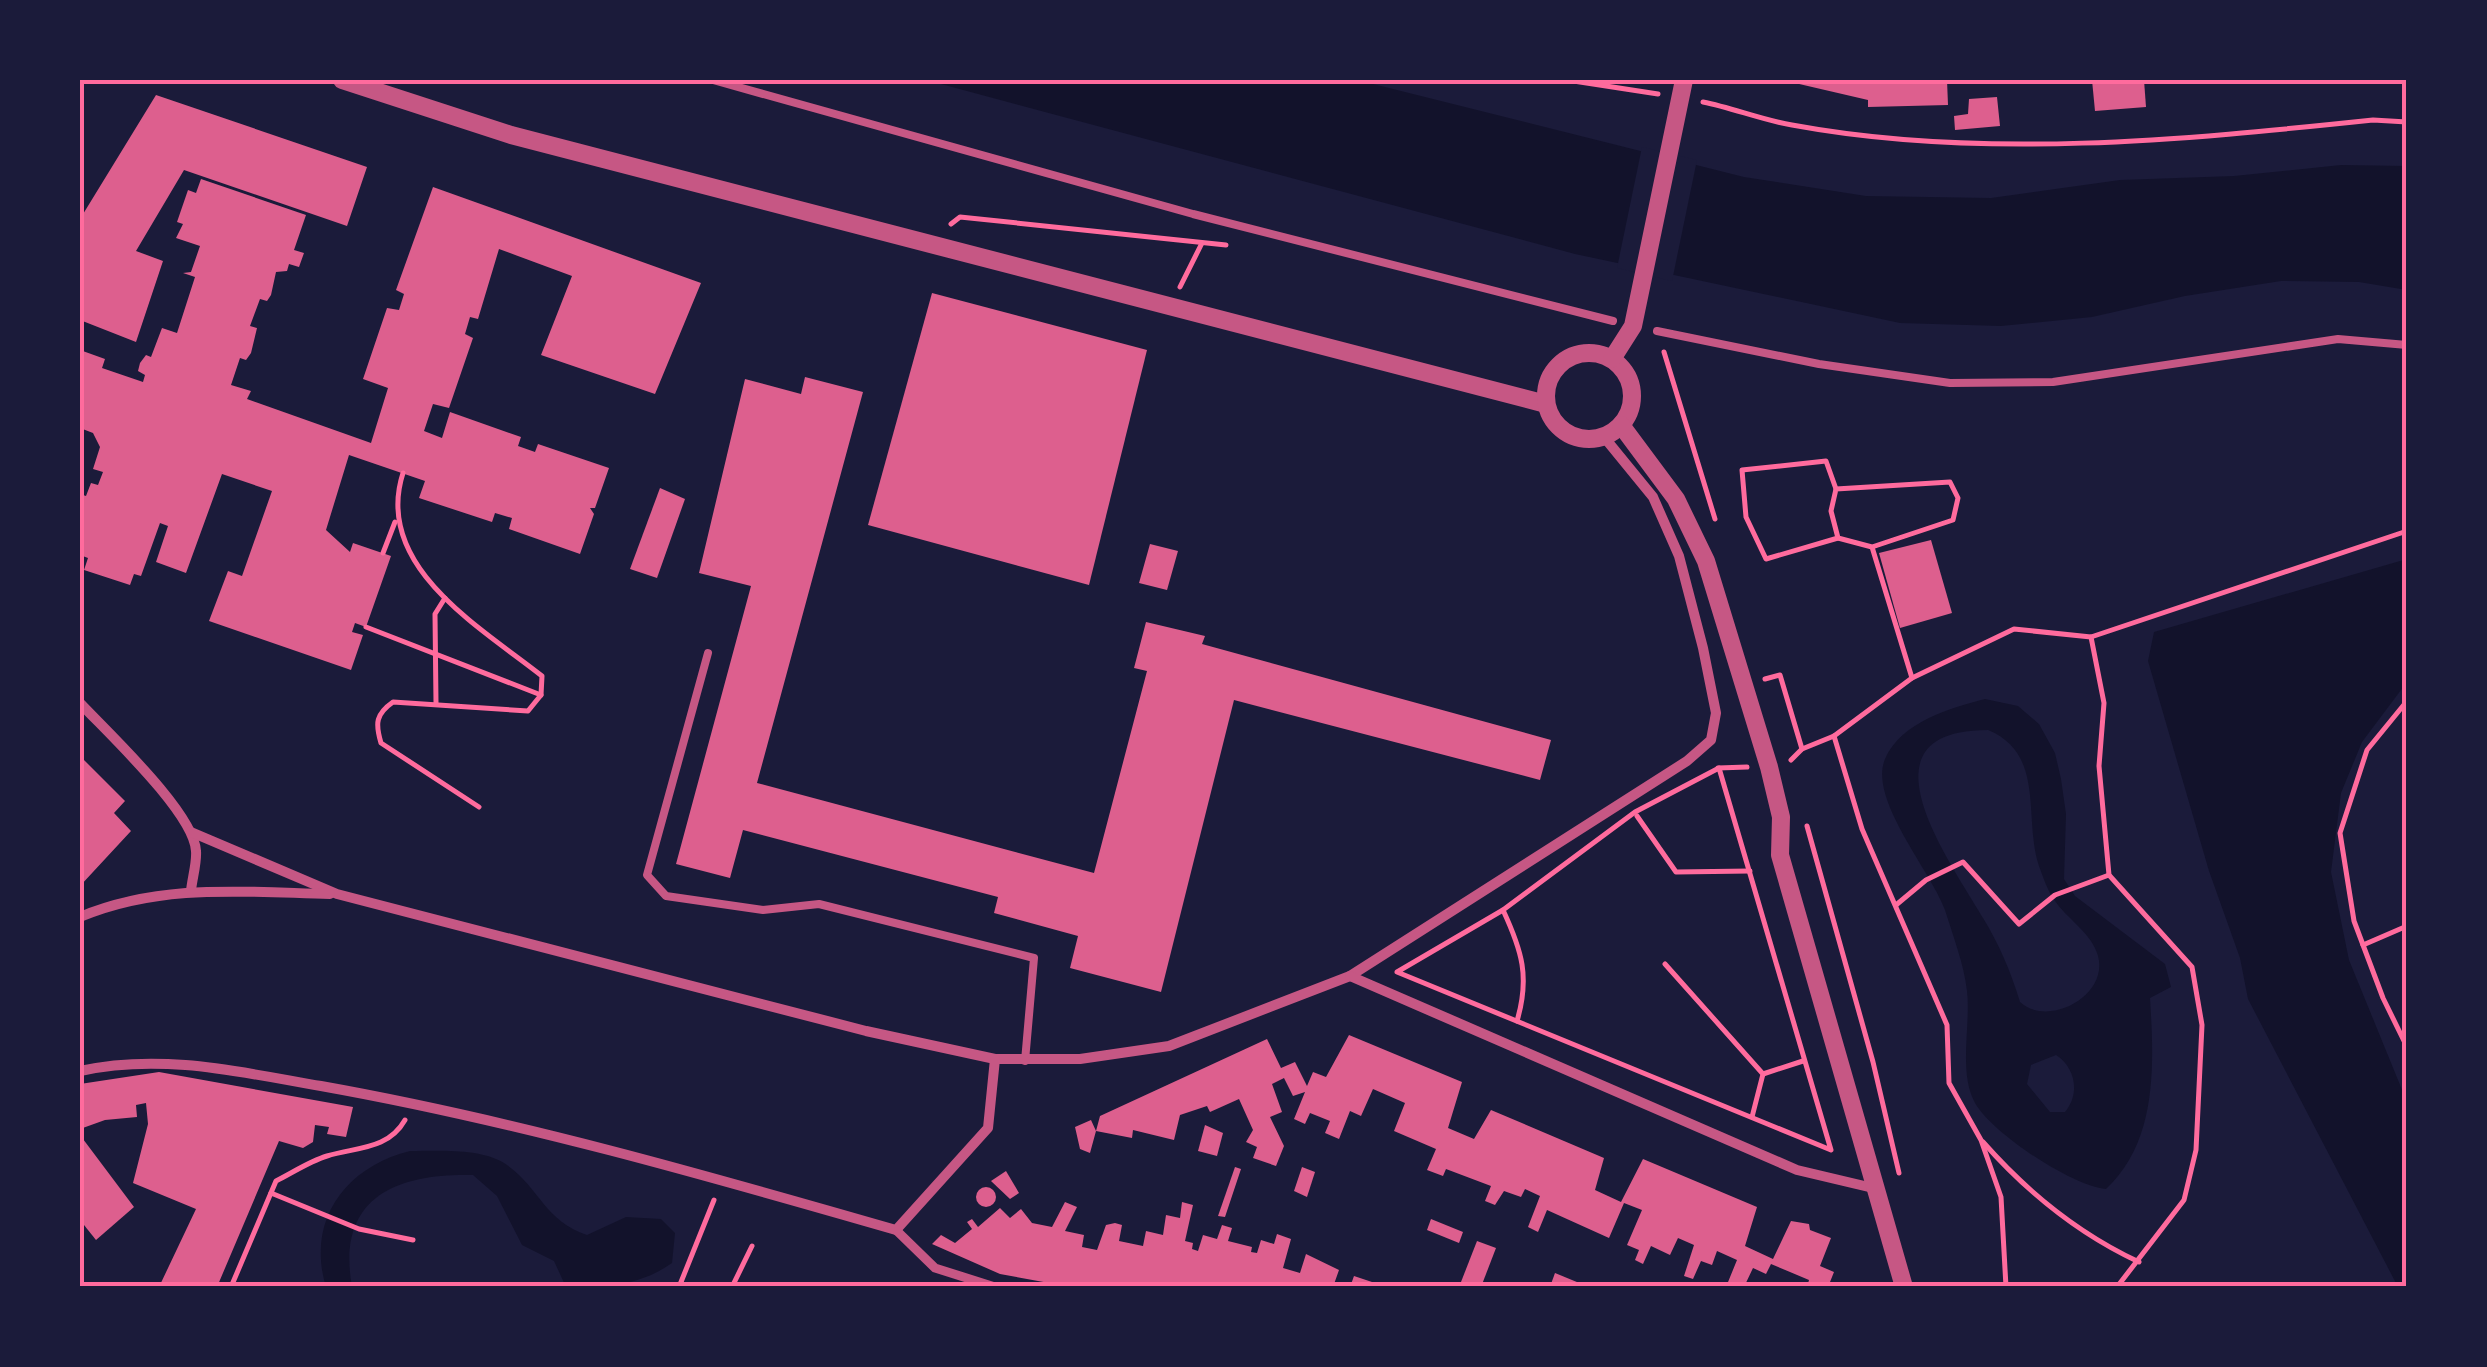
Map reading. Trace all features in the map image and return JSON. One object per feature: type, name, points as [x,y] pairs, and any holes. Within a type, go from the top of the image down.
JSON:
[{"type":"street","points":[[342,80],[512,134],[927,246],[1546,404]]},
{"type":"street","points":[[1612,359],[1633,326],[1684,80]]},
{"type":"street","points":[[1580,353],[1612,359],[1624,370],[1632,395],[1621,425],[1604,437],[1586,440],[1565,433],[1546,404],[1546,384],[1566,359],[1580,353]]},
{"type":"street","points":[[1621,425],[1676,498],[1706,560],[1769,767],[1781,817],[1780,855],[1904,1287]]},
{"type":"street","points":[[191,832],[336,894],[866,1031],[996,1059],[1024,1061],[1080,1060],[1169,1046],[1350,976],[1687,761],[1711,740],[1716,713],[1679,556],[1653,497],[1604,437]]},
{"type":"street","points":[[80,703],[157,785],[191,832],[196,852],[191,890]]},
{"type":"street","points":[[80,917],[137,897],[191,890],[336,894]]},
{"type":"street","points":[[1350,976],[1797,1170],[1873,1188]]},
{"type":"street","points":[[896,1230],[988,1128],[996,1059]]},
{"type":"street","points":[[80,1071],[162,1062],[409,1102],[519,1125],[896,1230],[936,1268],[994,1287]]},
{"type":"lane","points":[[713,80],[1242,227],[1613,321]]},
{"type":"lane","points":[[1657,331],[1819,364],[1950,382],[2054,382],[2338,340],[2407,345]]},
{"type":"lane","points":[[708,653],[647,875],[666,896],[764,910],[820,904],[1034,958],[1024,1061]]},
{"type":"path","points":[[1567,80],[1663,95]]},
{"type":"path","points":[[1702,102],[1789,125],[1962,143],[2120,140],[2372,120],[2407,122]]},
{"type":"path","points":[[927,246],[960,217],[1236,246],[1242,227]]},
{"type":"path","points":[[1170,308],[1202,243]]},
{"type":"path","points":[[1657,331],[1720,534]]},
{"type":"path","points":[[1836,489],[1950,482],[1958,498],[1953,520],[1872,547],[1838,538],[1766,559],[1746,517],[1742,470],[1826,461],[1836,489],[1832,511],[1838,538]]},
{"type":"path","points":[[403,473],[396,497],[396,520],[408,555],[444,598],[542,676],[541,695],[528,711],[394,702],[380,711],[376,725],[382,743],[479,807]]},
{"type":"path","points":[[384,553],[396,520]]},
{"type":"path","points":[[1783,746],[1788,763],[1802,749],[1834,736],[1912,678],[2014,628],[2091,637],[2407,531]]},
{"type":"path","points":[[1872,547],[1912,678]]},
{"type":"path","points":[[436,704],[434,614],[444,598]]},
{"type":"path","points":[[366,627],[434,657],[541,695]]},
{"type":"path","points":[[2091,637],[2104,703],[2100,766],[2109,876],[2192,968],[2202,1024],[2196,1150],[2184,1200],[2117,1287]]},
{"type":"path","points":[[1758,666],[1768,696]]},
{"type":"path","points":[[1762,680],[1780,675],[1802,749]]},
{"type":"path","points":[[2407,701],[2367,750],[2340,832],[2354,921],[2407,1047]]},
{"type":"path","points":[[1834,736],[1862,829],[1946,1025],[1949,1084],[1981,1140],[2002,1197],[2006,1287]]},
{"type":"path","points":[[1719,768],[1750,871],[1831,1150],[1397,972],[1503,910],[1635,812],[1719,768]]},
{"type":"path","points":[[1635,812],[1676,872],[1750,871]]},
{"type":"path","points":[[1804,819],[1874,1062],[1902,1187]]},
{"type":"path","points":[[1895,906],[1926,880],[1962,862],[2019,924],[2056,895],[2079,883],[2109,876]]},
{"type":"path","points":[[1503,910],[1516,938],[1526,989],[1517,1021]]},
{"type":"path","points":[[2363,945],[2407,926]]},
{"type":"path","points":[[1665,964],[1763,1074]]},
{"type":"path","points":[[1763,1074],[1804,1061]]},
{"type":"path","points":[[1752,1118],[1763,1074]]},
{"type":"path","points":[[231,1287],[276,1181],[327,1156],[360,1152],[397,1134],[409,1102]]},
{"type":"path","points":[[1981,1140],[2016,1180],[2109,1248],[2140,1262]]},
{"type":"path","points":[[678,1287],[723,1179]]},
{"type":"path","points":[[271,1193],[359,1229],[414,1240]]},
{"type":"path","points":[[732,1287],[740,1278],[752,1246]]},
{"type":"shaded area","points":[[926,80],[1357,80],[1744,177],[1866,196],[1991,198],[2120,180],[2234,176],[2341,165],[2407,166],[2407,290],[2359,282],[2281,281],[2185,296],[2092,317],[2001,326],[1900,323],[1575,254]]},
{"type":"shaded area","points":[[2407,559],[2407,682],[2362,742],[2341,793],[2331,872],[2349,960],[2407,1102],[2407,1287],[2398,1287],[2248,999],[2240,958],[2209,871],[2148,661],[2154,632]]},
{"type":"shaded area","points":[[1985,699],[2018,706],[2039,724],[2055,753],[2061,779],[2066,814],[2064,879],[2075,896],[2165,964],[2171,987],[2150,998],[2152,1074],[2144,1125],[2123,1170],[2106,1189],[2074,1179],[2034,1156],[1998,1129],[1975,1103],[1967,1077],[1968,1004],[1958,950],[1938,894],[1903,835],[1885,794],[1885,759],[1902,735],[1928,718]],"holes":[[[1988,730],[2006,741],[2018,755],[2029,789],[2035,847],[2044,880],[2055,901],[2090,940],[2098,956],[2099,971],[2094,984],[2074,1004],[2060,1009],[2032,1009],[2020,1002],[1999,948],[1934,833],[1922,803],[1918,774],[1926,751],[1948,736]],[[2056,1055],[2068,1067],[2074,1082],[2073,1097],[2065,1112],[2050,1112],[2027,1084],[2031,1065]]]},
{"type":"shaded area","points":[[410,1151],[458,1151],[494,1158],[516,1172],[561,1221],[587,1235],[626,1217],[661,1219],[675,1233],[672,1263],[635,1281],[566,1287],[554,1261],[522,1245],[497,1196],[473,1175],[445,1176],[396,1186],[377,1197],[363,1212],[353,1232],[349,1257],[352,1287],[326,1287],[322,1240],[336,1200],[367,1170]]},
{"type":"pier","points":[[1642,147],[1697,160],[1672,281],[1617,268]]},
{"type":"building","points":[[1782,80],[1947,80],[1948,105],[1868,107],[1868,100]]},
{"type":"building","points":[[2092,80],[2144,80],[2146,107],[2095,111]]},
{"type":"building","points":[[156,95],[367,167],[347,226],[184,170],[136,251],[163,261],[136,342],[80,320],[80,219]]},
{"type":"building","points":[[1997,97],[2000,126],[1955,130],[1954,116],[1968,114],[1969,99]]},
{"type":"building","points":[[201,179],[306,215],[294,250],[304,253],[299,267],[289,264],[287,271],[276,272],[271,295],[267,301],[260,299],[250,326],[257,328],[251,353],[246,360],[240,358],[231,385],[251,391],[247,399],[371,443],[388,388],[363,379],[387,308],[399,310],[404,294],[396,290],[433,187],[701,283],[655,394],[541,355],[572,276],[499,249],[478,319],[470,317],[465,334],[473,338],[449,408],[433,404],[424,431],[442,438],[450,412],[521,437],[518,446],[535,452],[538,444],[609,468],[595,508],[590,508],[594,514],[580,554],[509,529],[512,518],[495,513],[492,522],[419,498],[425,481],[349,455],[326,530],[350,552],[353,543],[391,556],[366,627],[355,623],[352,632],[363,635],[351,670],[209,621],[228,571],[242,576],[272,491],[222,474],[186,573],[156,562],[168,526],[160,523],[141,576],[134,574],[130,585],[84,570],[88,558],[80,555],[80,494],[86,496],[91,483],[98,485],[103,472],[93,469],[100,447],[93,433],[80,428],[80,350],[105,359],[102,368],[143,382],[145,375],[138,371],[140,363],[146,355],[151,357],[162,328],[177,333],[195,277],[183,273],[191,272],[200,246],[176,238],[183,224],[177,222],[188,190],[196,193]]},
{"type":"building","points":[[932,293],[1147,350],[1089,585],[868,525]]},
{"type":"building","points":[[805,377],[863,392],[757,783],[1094,873],[1147,671],[1134,668],[1146,622],[1205,636],[1202,644],[1551,740],[1540,780],[1234,700],[1161,992],[1070,968],[1078,936],[994,913],[998,897],[743,830],[730,878],[676,864],[751,586],[699,573],[745,379],[801,394]]},
{"type":"building","points":[[660,488],[685,499],[657,578],[630,569]]},
{"type":"building","points":[[1931,540],[1952,613],[1900,628],[1879,553]]},
{"type":"building","points":[[1150,544],[1178,551],[1167,590],[1139,583]]},
{"type":"building","points":[[80,756],[125,801],[114,813],[131,831],[80,886]]},
{"type":"building","points":[[1349,1035],[1462,1082],[1448,1128],[1474,1139],[1491,1110],[1604,1158],[1595,1190],[1621,1202],[1643,1159],[1757,1207],[1745,1246],[1773,1259],[1791,1221],[1809,1224],[1810,1230],[1831,1238],[1820,1266],[1834,1272],[1828,1287],[1807,1287],[1809,1280],[1771,1264],[1766,1274],[1753,1268],[1744,1287],[1726,1287],[1737,1260],[1717,1251],[1712,1265],[1701,1261],[1693,1279],[1684,1276],[1694,1245],[1678,1238],[1670,1255],[1651,1246],[1643,1264],[1635,1260],[1639,1250],[1627,1245],[1642,1210],[1624,1203],[1609,1238],[1547,1210],[1538,1232],[1528,1227],[1540,1196],[1525,1189],[1521,1197],[1504,1191],[1495,1205],[1485,1201],[1491,1186],[1446,1169],[1443,1176],[1427,1170],[1436,1149],[1394,1131],[1405,1103],[1373,1089],[1361,1116],[1350,1111],[1339,1139],[1325,1133],[1330,1121],[1310,1113],[1305,1124],[1294,1119],[1305,1092],[1293,1096],[1284,1078],[1272,1084],[1282,1112],[1270,1117],[1284,1146],[1276,1166],[1253,1158],[1257,1147],[1246,1142],[1253,1130],[1239,1099],[1210,1112],[1207,1106],[1180,1115],[1174,1140],[1133,1130],[1132,1138],[1096,1131],[1100,1116],[1267,1039],[1281,1068],[1295,1062],[1307,1086],[1313,1072],[1326,1077]]},
{"type":"building","points":[[159,1072],[353,1107],[346,1137],[327,1134],[329,1127],[315,1125],[313,1142],[303,1148],[279,1141],[217,1287],[159,1287],[196,1209],[133,1183],[148,1124],[146,1103],[136,1105],[137,1117],[105,1120],[80,1129],[80,1084]]},
{"type":"building","points":[[1091,1120],[1096,1131],[1090,1153],[1080,1149],[1075,1127]]},
{"type":"building","points":[[1205,1125],[1223,1133],[1217,1156],[1198,1151]]},
{"type":"building","points":[[80,1135],[134,1207],[96,1240],[80,1220]]},
{"type":"building","points":[[1235,1167],[1241,1169],[1225,1217],[1218,1216]]},
{"type":"building","points":[[1302,1167],[1315,1172],[1307,1197],[1294,1191]]},
{"type":"building","points":[[1006,1171],[1019,1193],[1010,1199],[991,1181]]},
{"type":"building","points":[[986,1187],[996,1197],[986,1207],[976,1197]]},
{"type":"building","points":[[1065,1202],[1077,1207],[1065,1231],[1084,1235],[1082,1247],[1097,1250],[1106,1225],[1115,1223],[1122,1225],[1119,1241],[1143,1246],[1146,1231],[1163,1235],[1166,1215],[1180,1218],[1182,1202],[1193,1205],[1185,1241],[1193,1243],[1192,1249],[1198,1251],[1203,1235],[1217,1239],[1222,1225],[1232,1228],[1228,1241],[1252,1247],[1251,1252],[1257,1253],[1261,1240],[1274,1244],[1277,1234],[1291,1239],[1283,1268],[1300,1273],[1306,1254],[1339,1270],[1333,1287],[1071,1287],[1000,1274],[932,1244],[941,1235],[955,1243],[972,1229],[967,1222],[972,1219],[978,1227],[1000,1208],[1010,1218],[1021,1209],[1032,1223],[1052,1227]]},
{"type":"building","points":[[1431,1219],[1463,1232],[1459,1243],[1427,1230]]},
{"type":"building","points":[[1477,1241],[1496,1248],[1481,1287],[1461,1282]]},
{"type":"building","points":[[1555,1273],[1589,1287],[1551,1284]]},
{"type":"building","points":[[1354,1276],[1378,1284],[1350,1287]]}]
